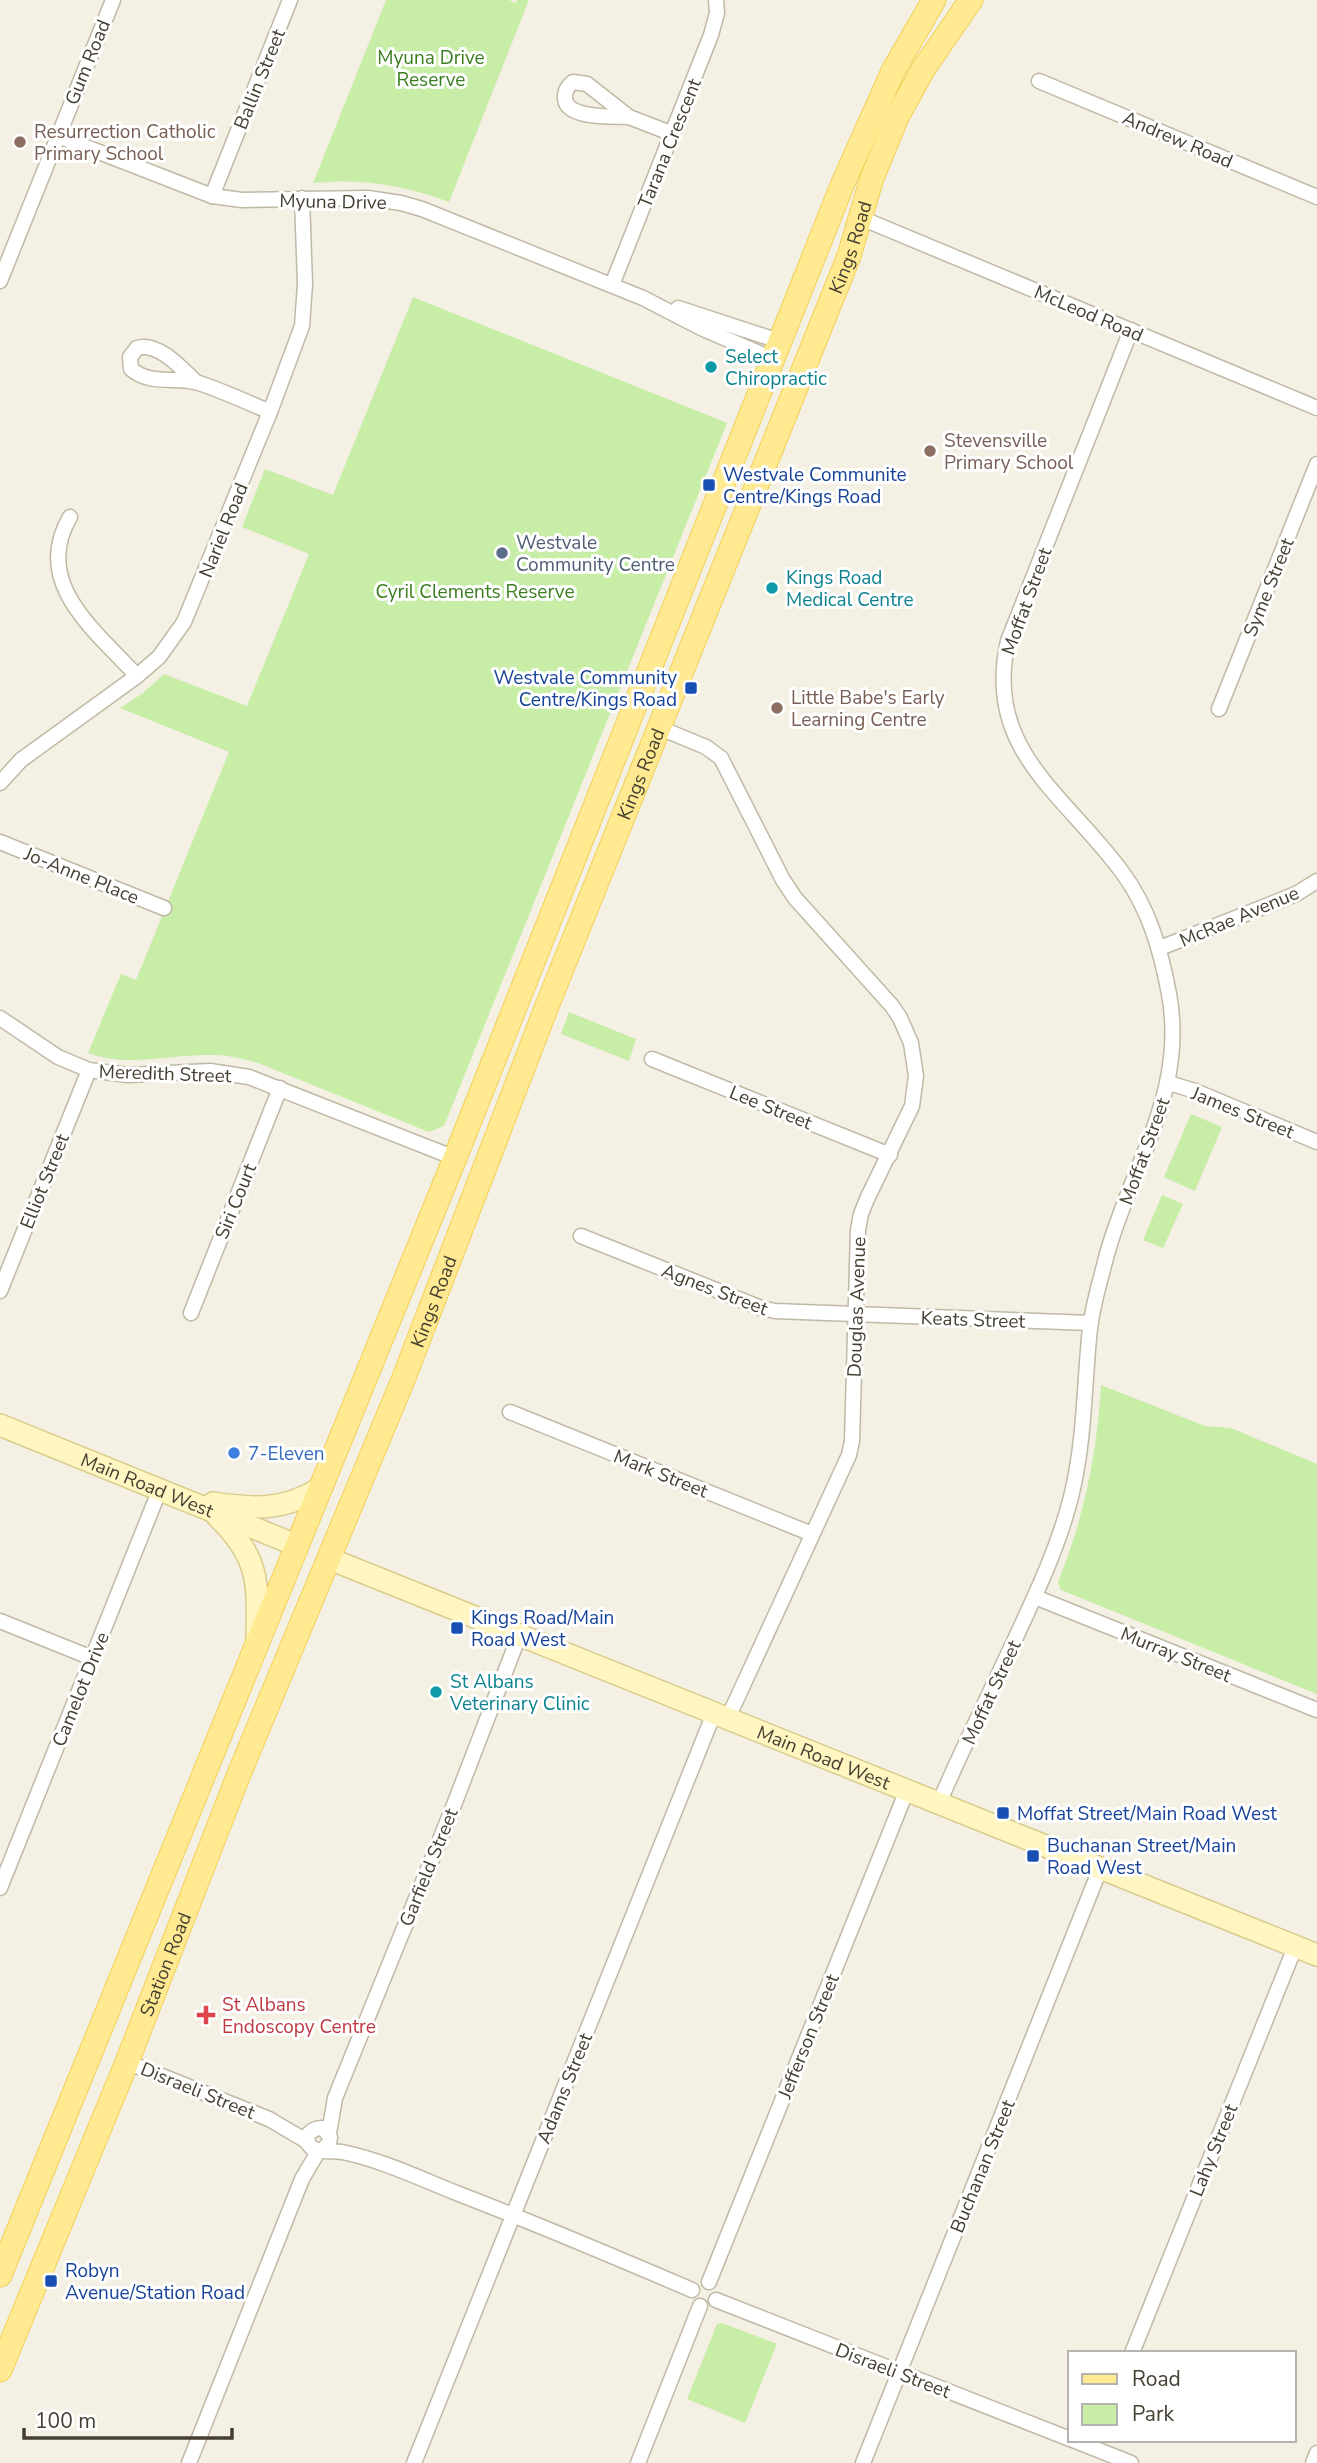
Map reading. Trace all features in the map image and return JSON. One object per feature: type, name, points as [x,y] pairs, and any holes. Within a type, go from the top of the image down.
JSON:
[{"type":"main road","name":"Kings Road","points":[[296,1545],[455,1158],[545,927],[870,120],[893,71],[934,0]]},
{"type":"main road","name":"Kings Road","points":[[330,1559],[849,257],[872,178],[897,117],[924,68],[971,0]]},
{"type":"main road","points":[[776,350],[807,359]]},
{"type":"main road","points":[[631,717],[660,728]]},
{"type":"main road","points":[[455,1158],[484,1170]]},
{"type":"main road","name":"Main Road West","points":[[0,1425],[296,1545]]},
{"type":"main road","points":[[170,1493],[230,1505],[268,1507],[294,1503],[318,1489]]},
{"type":"main road","points":[[212,1510],[237,1538],[254,1569],[258,1601],[257,1641]]},
{"type":"main road","points":[[296,1545],[330,1559]]},
{"type":"main road","name":"Station Road","points":[[2,2267],[296,1545]]},
{"type":"main road","name":"Main Road West","points":[[330,1559],[1317,1955]]},
{"type":"main road","name":"Station Road","points":[[0,2370],[127,2062],[218,1825],[330,1559]]},
{"type":"main road","points":[[91,2047],[127,2062]]},
{"type":"street","name":"Gum Road","points":[[0,281],[113,0]]},
{"type":"street","name":"Ballin Street","points":[[212,196],[290,0]]},
{"type":"street","name":"Tarana Crescent","points":[[612,285],[716,23],[716,0]]},
{"type":"street","name":"Andrew Road","points":[[1039,81],[1317,197]]},
{"type":"street","points":[[629,117],[673,134]]},
{"type":"street","name":"Myuna Drive","points":[[58,136],[212,196],[242,200],[368,198],[401,203],[456,222],[612,285],[701,328],[776,350]]},
{"type":"street","name":"Nariel Road","points":[[0,783],[21,760],[159,657],[184,622],[270,412],[302,326],[305,284],[302,198]]},
{"type":"street","name":"McLeod Road","points":[[861,218],[1317,408]]},
{"type":"street","name":"Moffat Street","points":[[939,1804],[1035,1597],[1063,1526],[1072,1495],[1083,1421],[1091,1323],[1116,1224],[1159,1118],[1172,1064],[1173,1020],[1160,948],[1148,917],[1124,874],[1018,746],[1007,718],[1002,686],[1008,641],[1131,330]]},
{"type":"street","points":[[196,382],[270,412]]},
{"type":"street","name":"Syme Street","points":[[1219,709],[1317,464]]},
{"type":"street","points":[[70,517],[62,531],[57,549],[57,564],[65,592],[83,617],[137,676]]},
{"type":"street","name":"Douglas Avenue","points":[[660,728],[706,747],[721,758],[783,880],[795,898],[900,1018],[911,1044],[916,1076],[912,1106],[861,1214],[858,1230],[852,1441],[849,1455],[720,1715]]},
{"type":"street","name":"Jo-Anne Place","points":[[0,842],[164,908]]},
{"type":"street","name":"McRae Avenue","points":[[1160,948],[1296,894],[1317,881]]},
{"type":"street","name":"Meredith Street","points":[[0,1018],[58,1057],[89,1070],[128,1075],[219,1071],[249,1077],[455,1158]]},
{"type":"street","name":"Lee Street","points":[[652,1059],[890,1155]]},
{"type":"street","name":"Elliot Street","points":[[0,1291],[89,1070]]},
{"type":"street","name":"James Street","points":[[1169,1083],[1195,1091],[1317,1142]]},
{"type":"street","name":"Siri Court","points":[[191,1313],[280,1088]]},
{"type":"street","name":"Agnes Street","points":[[581,1236],[761,1308],[786,1314],[855,1315]]},
{"type":"street","name":"Keats Street","points":[[855,1315],[1091,1323]]},
{"type":"street","name":"Mark Street","points":[[510,1412],[812,1534]]},
{"type":"street","name":"Camelot Drive","points":[[0,1888],[92,1658],[170,1493]]},
{"type":"street","name":"Murray Street","points":[[1035,1597],[1317,1710]]},
{"type":"street","points":[[0,1621],[92,1658]]},
{"type":"street","name":"Garfield Street","points":[[189,2463],[452,1810],[519,1636]]},
{"type":"street","name":"Adams Street","points":[[414,2463],[513,2215],[720,1715]]},
{"type":"street","name":"Jefferson Street","points":[[709,2282],[907,1790]]},
{"type":"street","name":"Buchanan Street","points":[[863,2463],[1100,1868]]},
{"type":"street","name":"Lahy Street","points":[[1133,2351],[1295,1947]]},
{"type":"street","name":"Disraeli Street","points":[[127,2062],[513,2215],[692,2290]]},
{"type":"street","points":[[709,2282],[717,2291],[716,2300],[708,2307],[700,2306],[693,2300],[692,2290],[699,2283],[709,2282]]},
{"type":"street","name":"Disraeli Street","points":[[716,2300],[1068,2438]]},
{"type":"street","points":[[638,2463],[700,2306]]},
{"type":"street","points":[[1088,2463],[1095,2444]]},
{"type":"street","name":"Disraeli Street","points":[[1095,2444],[1131,2463]]},
{"type":"street","points":[[1313,2463],[1317,2453]]},
{"type":"green space","name":"Myuna Drive Reserve","points":[[386,0],[509,0],[516,3],[517,0],[529,0],[449,202],[382,184],[348,181],[313,183]]},
{"type":"green space","name":"Cyril Clements Reserve","points":[[413,297],[727,423],[444,1126],[429,1132],[258,1063],[210,1055],[131,1060],[88,1053],[121,974],[136,980],[229,752],[120,708],[143,693],[164,674],[247,706],[309,554],[242,527],[265,469],[333,495]]},
{"type":"green space","points":[[569,1012],[636,1039],[629,1061],[561,1034]]},
{"type":"green space","points":[[1191,1114],[1222,1127],[1195,1191],[1164,1177]]},
{"type":"green space","points":[[1162,1195],[1183,1204],[1163,1248],[1143,1240]]},
{"type":"green space","points":[[1101,1385],[1205,1426],[1231,1428],[1317,1464],[1317,1694],[1061,1590],[1058,1582],[1088,1485]]},
{"type":"green space","points":[[722,2323],[777,2344],[745,2423],[687,2399],[717,2324]]},
{"type":"place","name":"Resurrection Catholic Primary School","points":[[20,142]]},
{"type":"place","name":"Select Chiropractic","points":[[711,367]]},
{"type":"place","name":"Stevensville Primary School","points":[[930,451]]},
{"type":"place","name":"Westvale Communite Centre/Kings Road","points":[[709,485]]},
{"type":"place","name":"Westvale Community Centre","points":[[502,553]]},
{"type":"place","name":"Kings Road Medical Centre","points":[[772,588]]},
{"type":"place","name":"Westvale Community Centre/Kings Road","points":[[691,688]]},
{"type":"place","name":"Little Babe's Early Learning Centre","points":[[777,708]]},
{"type":"place","name":"7-Eleven","points":[[234,1453]]},
{"type":"place","name":"Kings Road/Main Road West","points":[[457,1628]]},
{"type":"place","name":"St Albans Veterinary Clinic","points":[[436,1692]]},
{"type":"place","name":"Moffat Street/Main Road West","points":[[1003,1813]]},
{"type":"place","name":"Buchanan Street/Main Road West","points":[[1033,1856]]},
{"type":"place","name":"St Albans Endoscopy Centre","points":[[206,2015]]},
{"type":"place","name":"Robyn Avenue/Station Road","points":[[51,2281]]}]
